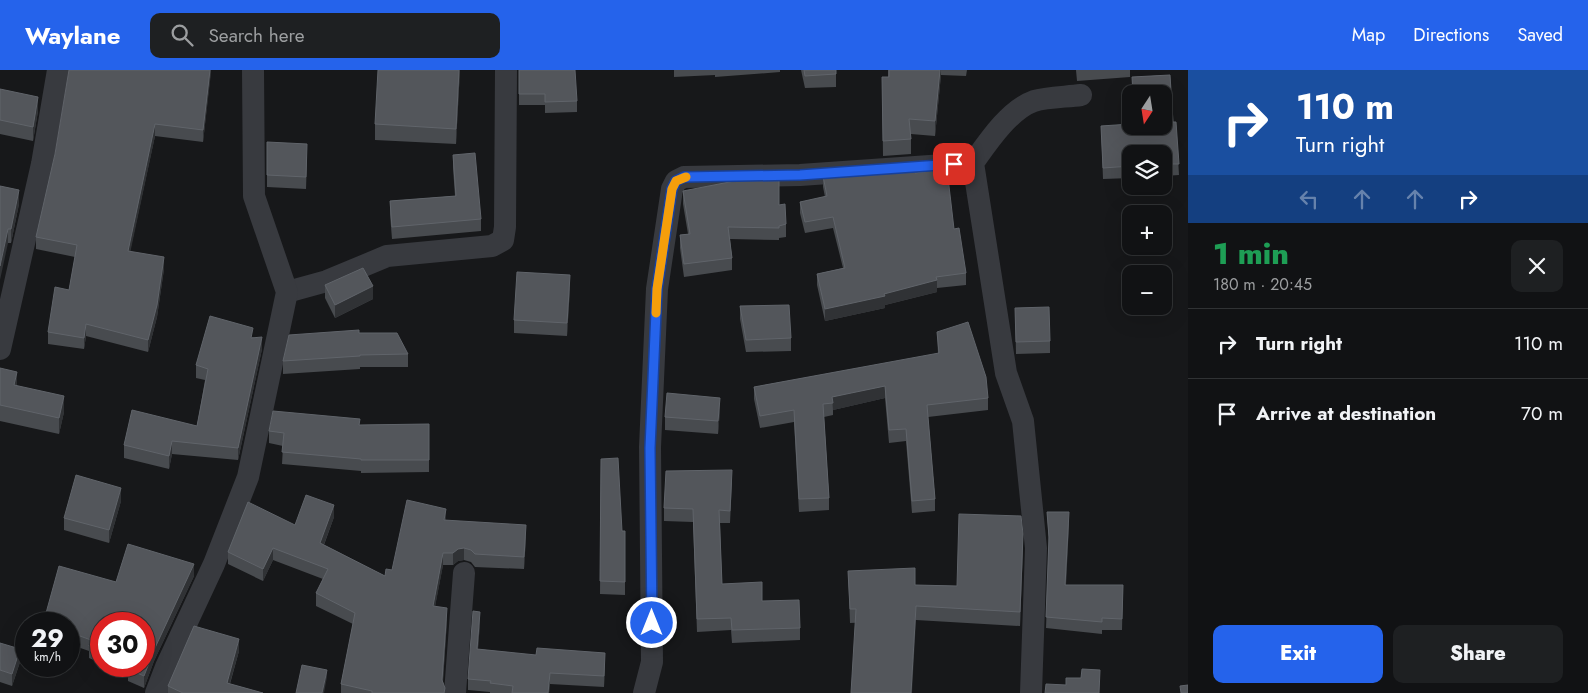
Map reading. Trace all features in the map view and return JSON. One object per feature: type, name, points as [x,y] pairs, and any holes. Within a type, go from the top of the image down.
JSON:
[{"type":"street","points":[[0,349],[42,164],[58,70]]},
{"type":"street","points":[[156,693],[166,667],[214,564],[248,477],[287,292],[254,196],[253,70]]},
{"type":"street","points":[[287,292],[327,281],[387,256],[492,246],[503,240],[505,227],[506,70]]},
{"type":"street","points":[[1031,693],[1036,548],[1023,422],[1006,373],[973,162],[995,133],[1018,110],[1034,101],[1081,95]]},
{"type":"street","points":[[644,693],[652,662],[650,448],[657,289],[672,189],[676,181],[684,177],[800,175],[973,162]]},
{"type":"street","points":[[455,693],[464,573]]},
{"type":"building","points":[[69,70],[210,70],[203,130],[155,124],[128,251],[164,257],[157,305],[148,340],[86,324],[84,338],[48,332],[55,287],[69,290],[77,245],[36,237],[55,154]]},
{"type":"building","points":[[378,70],[459,70],[456,129],[375,124]]},
{"type":"building","points":[[519,70],[575,70],[577,101],[545,102],[545,94],[519,94]]},
{"type":"building","points":[[804,70],[836,70],[836,74],[805,76]]},
{"type":"building","points":[[889,70],[940,70],[935,121],[909,119],[911,139],[883,141],[882,77],[889,77]]},
{"type":"building","points":[[1170,75],[1171,85],[1132,85],[1132,77]]},
{"type":"building","points":[[0,89],[38,97],[33,127],[0,120]]},
{"type":"building","points":[[1172,106],[1173,122],[1176,122],[1179,164],[1172,164],[1172,145],[1122,145],[1122,167],[1103,168],[1101,126],[1122,125],[1122,135],[1172,135]]},
{"type":"building","points":[[267,142],[307,144],[306,177],[267,175]]},
{"type":"building","points":[[475,153],[481,219],[392,227],[390,201],[456,196],[453,155]]},
{"type":"building","points":[[914,168],[915,173],[947,169],[954,229],[959,228],[966,273],[936,277],[937,280],[884,294],[885,296],[825,309],[817,274],[845,268],[833,217],[805,222],[800,202],[827,196],[823,176]]},
{"type":"building","points":[[745,179],[779,179],[779,205],[785,204],[786,224],[779,226],[779,228],[728,227],[732,258],[684,264],[680,235],[690,234],[683,191]]},
{"type":"building","points":[[0,186],[19,190],[11,229],[8,229],[0,266]]},
{"type":"building","points":[[363,268],[373,286],[335,305],[325,285]]},
{"type":"building","points":[[517,272],[570,275],[567,323],[514,320]]},
{"type":"building","points":[[789,305],[791,338],[746,340],[740,306]]},
{"type":"building","points":[[1049,307],[1050,341],[1016,342],[1015,308]]},
{"type":"building","points":[[210,316],[253,328],[251,338],[262,337],[238,448],[172,441],[169,456],[124,445],[132,410],[197,426],[208,369],[196,365]]},
{"type":"building","points":[[968,322],[986,377],[988,398],[927,405],[935,499],[912,501],[906,429],[889,430],[885,386],[832,397],[833,403],[823,404],[829,498],[799,499],[794,410],[760,416],[754,387],[939,353],[937,332]]},
{"type":"building","points":[[359,330],[359,333],[397,333],[408,354],[360,355],[283,361],[289,335]]},
{"type":"building","points":[[0,368],[17,372],[14,385],[64,396],[59,418],[0,405]]},
{"type":"building","points":[[667,393],[720,398],[718,421],[665,417]]},
{"type":"building","points":[[273,411],[360,419],[359,425],[429,424],[429,460],[361,460],[282,452],[284,433],[269,431]]},
{"type":"building","points":[[618,458],[622,531],[625,531],[625,582],[600,581],[601,459]]},
{"type":"building","points":[[732,470],[730,511],[719,510],[722,584],[762,582],[762,601],[799,600],[800,628],[732,630],[731,618],[697,619],[693,509],[664,508],[666,471]]},
{"type":"building","points":[[76,475],[121,488],[109,530],[64,518]]},
{"type":"building","points":[[306,495],[334,505],[320,543],[385,576],[386,569],[392,570],[407,500],[446,509],[444,520],[526,525],[524,557],[475,554],[471,550],[464,548],[458,549],[453,553],[443,553],[433,606],[447,608],[442,680],[445,688],[444,693],[372,693],[372,691],[341,684],[355,613],[316,593],[328,569],[273,548],[263,569],[228,552],[248,502],[295,525]]},
{"type":"building","points":[[1047,512],[1069,512],[1065,585],[1123,585],[1122,619],[1102,618],[1102,622],[1046,617],[1049,537]]},
{"type":"building","points":[[959,514],[1021,516],[1023,534],[1020,612],[916,606],[911,693],[851,693],[856,609],[850,609],[848,571],[915,568],[915,585],[957,586]]},
{"type":"building","points":[[128,544],[194,564],[155,648],[155,612],[90,612],[90,640],[80,636],[80,612],[46,612],[59,566],[116,582]]},
{"type":"building","points":[[473,611],[480,612],[477,649],[536,655],[537,648],[605,653],[604,676],[550,673],[548,693],[512,693],[513,686],[490,683],[491,681],[468,679]]},
{"type":"building","points":[[194,626],[239,639],[227,683],[263,693],[183,693],[168,686]]},
{"type":"building","points":[[0,643],[15,648],[15,665],[12,674],[0,670]]},
{"type":"building","points":[[302,665],[327,670],[322,693],[296,693]]},
{"type":"building","points":[[1082,669],[1100,670],[1099,693],[1045,693],[1046,684],[1066,685],[1066,678],[1081,678]]},
{"type":"building","points":[[1188,685],[1188,693],[1181,693],[1180,686]]},
{"type":"slow traffic","points":[[656,313],[657,289],[672,189],[676,181],[686,177]]},
{"type":"route","points":[[652,623],[650,448],[657,289],[672,189],[676,181],[684,177],[800,175],[954,164]]}]
